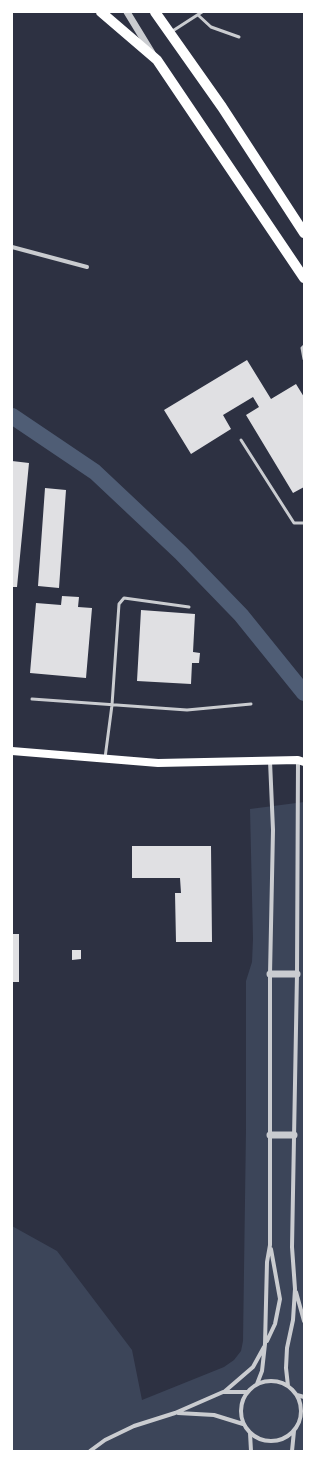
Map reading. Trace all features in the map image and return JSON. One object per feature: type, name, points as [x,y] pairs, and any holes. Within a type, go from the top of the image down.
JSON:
[{"type":"main road","points":[[101,12],[157,60],[304,278]]},
{"type":"main road","points":[[155,12],[222,107],[304,233]]},
{"type":"main road","points":[[12,752],[158,763],[270,762],[302,759]]},
{"type":"street","points":[[127,12],[157,60]]},
{"type":"street","points":[[12,247],[87,267]]},
{"type":"street","points":[[288,1386],[286,1368],[287,1348],[293,1320],[294,1289],[292,1247],[302,759]]},
{"type":"street","points":[[257,1384],[262,1371],[265,1344],[270,1245],[270,974],[273,830],[270,762]]},
{"type":"street","points":[[270,974],[297,974]]},
{"type":"street","points":[[270,1135],[294,1135]]},
{"type":"street","points":[[90,1451],[105,1440],[134,1426],[175,1413],[223,1392],[253,1367],[275,1324],[280,1299],[270,1245]]},
{"type":"street","points":[[294,1289],[304,1321]]},
{"type":"street","points":[[273,1381],[288,1386],[297,1395],[300,1404],[301,1414],[299,1423],[294,1431],[286,1437],[272,1441],[258,1439],[250,1433],[243,1424],[240,1408],[247,1392],[257,1384],[273,1381]]},
{"type":"street","points":[[223,1392],[247,1392]]},
{"type":"street","points":[[297,1395],[304,1396]]},
{"type":"street","points":[[175,1413],[214,1415],[243,1424]]},
{"type":"street","points":[[292,1451],[294,1431]]},
{"type":"street","points":[[250,1433],[251,1451]]},
{"type":"lane","points":[[170,33],[202,12]]},
{"type":"lane","points":[[198,15],[211,27],[238,37]]},
{"type":"lane","points":[[304,346],[302,357],[304,359]]},
{"type":"lane","points":[[241,440],[294,523],[304,523]]},
{"type":"lane","points":[[105,758],[112,705],[119,604],[124,598],[189,607]]},
{"type":"lane","points":[[32,699],[187,710],[251,704]]},
{"type":"shaded area","points":[[304,802],[304,1451],[12,1451],[12,1226],[57,1251],[132,1350],[142,1400],[224,1367],[234,1360],[241,1351],[243,1341],[246,1129],[246,981],[252,962],[253,939],[250,809]]},
{"type":"building","points":[[247,360],[271,399],[296,384],[304,397],[304,487],[293,493],[246,415],[259,407],[253,397],[223,415],[231,429],[191,454],[164,410]]},
{"type":"building","points":[[12,461],[29,463],[17,587],[12,587]]},
{"type":"building","points":[[45,488],[66,490],[59,588],[38,586]]},
{"type":"building","points":[[62,596],[79,597],[78,607],[92,608],[86,678],[30,673],[36,603],[61,605]]},
{"type":"building","points":[[141,610],[195,614],[193,652],[200,653],[199,663],[192,663],[191,684],[137,681]]},
{"type":"building","points":[[132,846],[211,846],[212,942],[176,942],[175,893],[181,893],[180,878],[132,878]]},
{"type":"building","points":[[12,934],[19,934],[19,982],[12,982]]},
{"type":"building","points":[[72,950],[81,950],[81,959],[72,960]]},
{"type":"waterway","points":[[12,416],[95,472],[181,553],[241,615],[304,693]]}]
